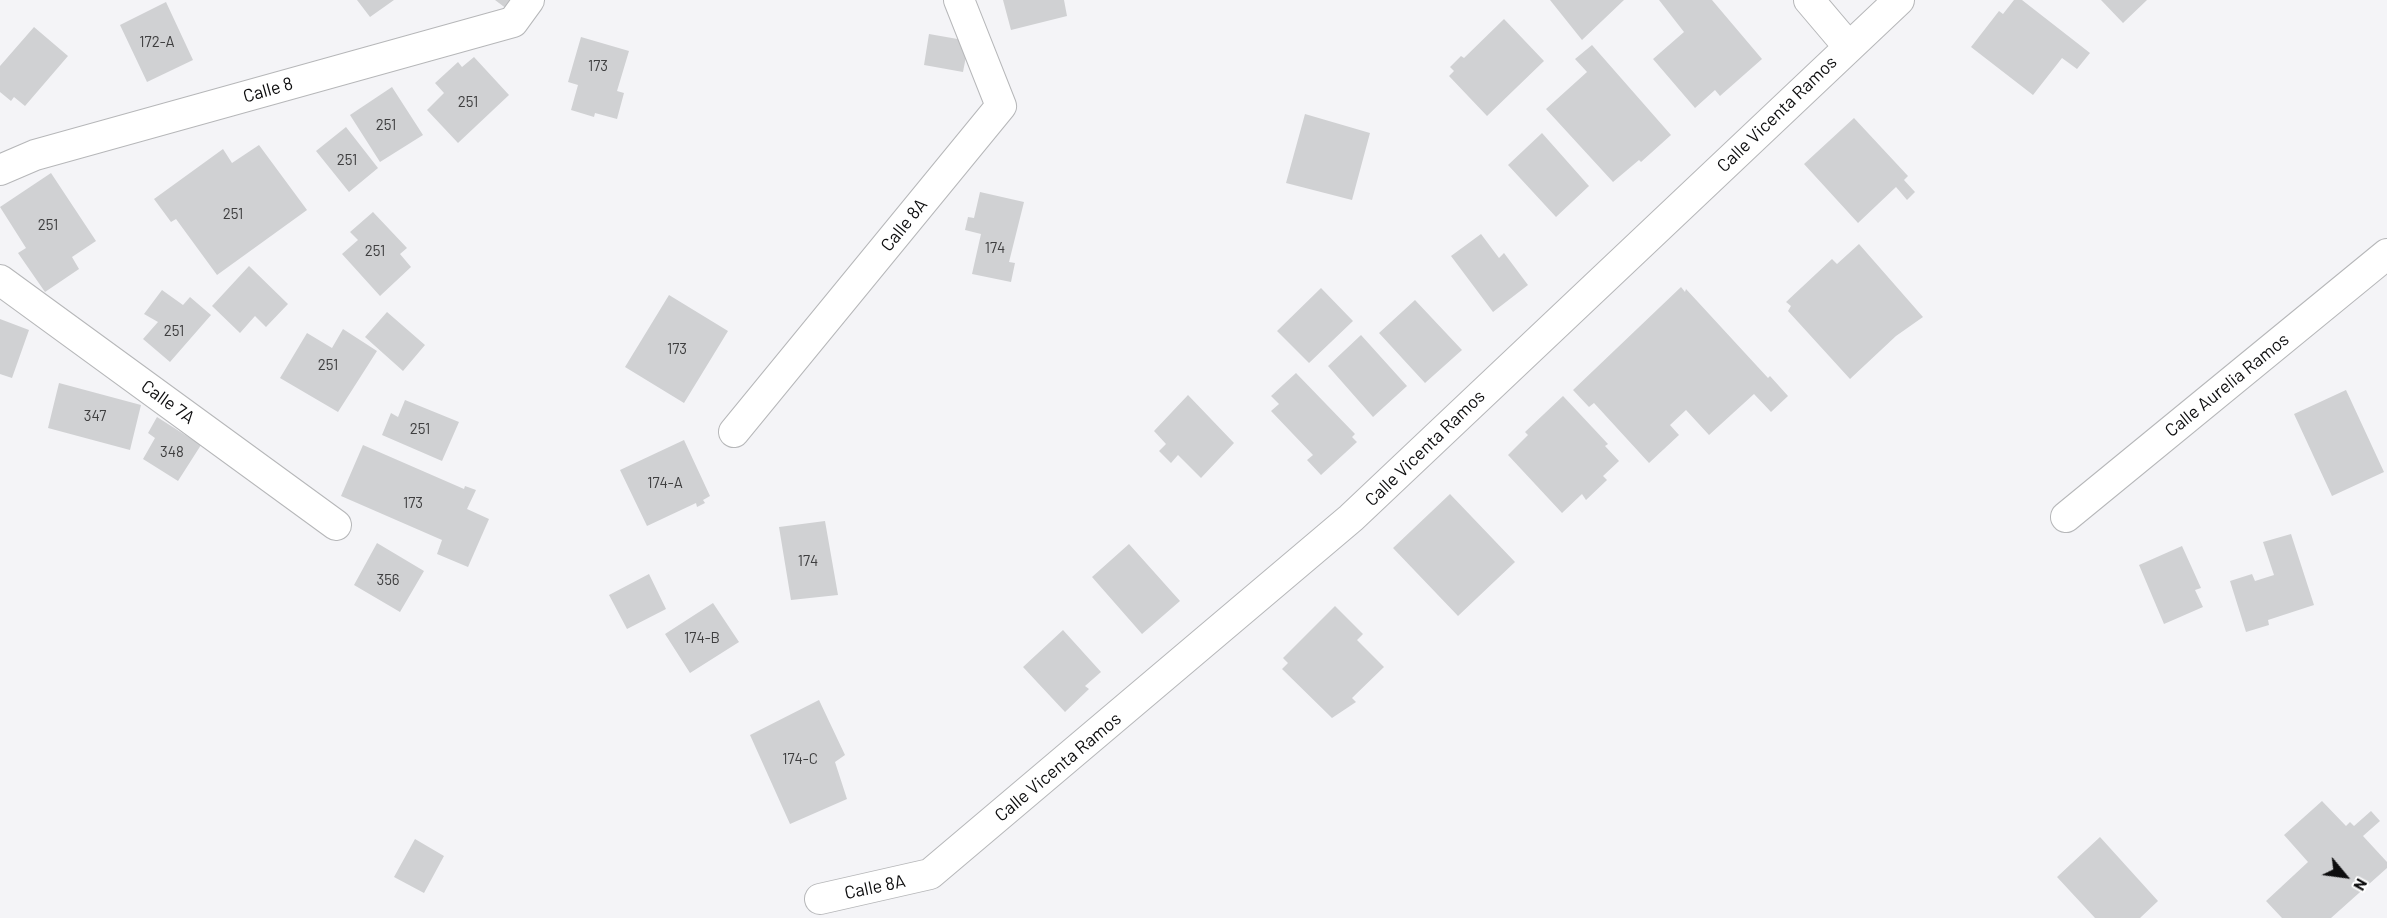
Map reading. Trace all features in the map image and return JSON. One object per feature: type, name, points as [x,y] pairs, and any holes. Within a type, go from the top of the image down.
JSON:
[{"type":"street","name":"Calle 8","points":[[0,170],[35,155],[513,22],[529,0]]},
{"type":"street","name":"Calle 8A","points":[[734,432],[1001,106],[959,0]]},
{"type":"street","points":[[1809,0],[1848,46]]},
{"type":"street","name":"Calle Vicenta Ramos","points":[[930,874],[1351,518],[1899,0]]},
{"type":"street","name":"Calle Aurelia Ramos","points":[[2066,517],[2387,254]]},
{"type":"street","name":"Calle 7A","points":[[0,280],[336,525]]},
{"type":"street","name":"Calle 8A","points":[[820,899],[930,874]]},
{"type":"building","points":[[357,0],[394,0],[370,17]]},
{"type":"building","points":[[495,0],[514,0],[507,9]]},
{"type":"building","points":[[1003,0],[1064,0],[1067,16],[1011,30]]},
{"type":"building","points":[[1550,0],[1624,0],[1582,40]]},
{"type":"building","points":[[1659,0],[1712,0],[1762,59],[1720,96],[1715,90],[1695,108],[1653,59],[1684,32]]},
{"type":"building","points":[[2014,0],[2022,0],[2090,53],[2077,69],[2062,58],[2033,95],[1971,47],[1999,11],[2003,14]]},
{"type":"building","points":[[2101,0],[2147,0],[2123,23]]},
{"type":"building","points":[[166,2],[193,60],[147,82],[120,25]]},
{"type":"building","points":[[1504,19],[1544,61],[1487,116],[1449,76],[1454,71],[1450,67],[1461,56],[1464,58]]},
{"type":"building","points":[[34,27],[68,56],[25,106],[14,97],[11,101],[0,92],[0,66]]},
{"type":"building","points":[[929,34],[969,41],[963,72],[924,65]]},
{"type":"building","points":[[581,37],[629,51],[617,91],[624,93],[617,119],[595,113],[594,117],[571,110],[578,85],[568,82]]},
{"type":"building","points":[[1592,45],[1671,135],[1641,162],[1639,160],[1613,182],[1546,109],[1587,72],[1575,59]]},
{"type":"building","points":[[474,57],[509,95],[458,143],[427,110],[444,93],[435,83],[458,62],[462,67]]},
{"type":"building","points":[[392,87],[423,135],[380,162],[350,115]]},
{"type":"building","points":[[1305,114],[1370,133],[1352,200],[1286,183]]},
{"type":"building","points":[[1854,118],[1908,176],[1904,180],[1915,192],[1907,200],[1896,187],[1858,223],[1804,164]]},
{"type":"building","points":[[346,127],[378,168],[349,192],[316,151]]},
{"type":"building","points":[[1542,133],[1589,186],[1556,217],[1508,165]]},
{"type":"building","points":[[259,145],[307,210],[217,275],[176,219],[171,222],[154,199],[223,149],[232,163]]},
{"type":"building","points":[[51,173],[96,241],[72,257],[79,269],[45,292],[18,253],[26,248],[0,207]]},
{"type":"building","points":[[980,192],[1024,202],[1009,262],[1015,263],[1011,282],[972,274],[981,234],[965,230],[968,217],[974,218]]},
{"type":"building","points":[[373,212],[407,248],[400,254],[411,267],[380,296],[342,254],[358,240],[350,232]]},
{"type":"building","points":[[1481,234],[1499,258],[1504,253],[1528,285],[1493,312],[1451,256]]},
{"type":"building","points":[[1859,244],[1923,317],[1896,336],[1850,379],[1788,311],[1791,306],[1786,302],[1832,259],[1837,264]]},
{"type":"building","points":[[249,266],[288,304],[266,327],[255,316],[240,333],[212,306]]},
{"type":"building","points":[[1681,287],[1685,292],[1686,289],[1768,378],[1770,376],[1788,396],[1771,412],[1754,394],[1709,435],[1686,410],[1670,425],[1679,435],[1649,463],[1594,403],[1589,407],[1573,390]]},
{"type":"building","points":[[1321,288],[1353,321],[1309,363],[1277,331]]},
{"type":"building","points":[[162,290],[183,305],[190,297],[211,315],[170,362],[143,339],[158,322],[144,314]]},
{"type":"building","points":[[669,295],[728,331],[684,403],[625,367]]},
{"type":"building","points":[[1415,300],[1462,350],[1425,383],[1379,333]]},
{"type":"building","points":[[387,312],[425,345],[403,371],[365,337]]},
{"type":"building","points":[[0,319],[29,330],[12,378],[0,374]]},
{"type":"building","points":[[343,329],[377,351],[338,412],[280,378],[307,333],[332,348]]},
{"type":"building","points":[[1361,335],[1407,386],[1373,417],[1328,366]]},
{"type":"building","points":[[1296,373],[1355,434],[1352,437],[1357,442],[1321,475],[1307,460],[1313,455],[1271,411],[1279,404],[1271,396]]},
{"type":"building","points":[[59,383],[141,405],[130,450],[48,428]]},
{"type":"building","points":[[2346,390],[2384,472],[2332,496],[2294,414]]},
{"type":"building","points":[[1188,395],[1234,443],[1201,478],[1178,455],[1171,463],[1159,451],[1166,444],[1154,431]]},
{"type":"building","points":[[1563,396],[1608,444],[1605,446],[1619,461],[1603,476],[1607,480],[1586,500],[1582,494],[1562,513],[1508,455],[1528,435],[1525,432]]},
{"type":"building","points":[[405,400],[459,422],[442,461],[382,435],[391,413],[398,417]]},
{"type":"building","points":[[157,417],[201,445],[178,481],[143,459],[155,438],[148,433]]},
{"type":"building","points":[[684,440],[710,496],[703,500],[705,503],[697,507],[696,503],[647,526],[620,470]]},
{"type":"building","points":[[363,445],[464,489],[465,486],[476,490],[467,509],[489,519],[468,567],[437,554],[442,540],[341,496]]},
{"type":"building","points":[[1450,494],[1515,562],[1458,616],[1393,548]]},
{"type":"building","points":[[825,521],[838,595],[791,600],[779,527]]},
{"type":"building","points":[[2291,534],[2314,605],[2268,620],[2269,625],[2246,632],[2230,581],[2252,574],[2255,581],[2274,575],[2263,542]]},
{"type":"building","points":[[377,543],[424,571],[400,612],[354,585]]},
{"type":"building","points":[[1129,544],[1180,601],[1142,634],[1092,577]]},
{"type":"building","points":[[2182,546],[2201,588],[2195,590],[2203,607],[2164,624],[2139,565]]},
{"type":"building","points":[[649,574],[666,609],[627,629],[609,595]]},
{"type":"building","points":[[713,603],[739,642],[690,673],[665,634]]},
{"type":"building","points":[[1335,606],[1363,634],[1357,640],[1384,667],[1352,698],[1356,702],[1332,718],[1282,669],[1288,663],[1283,658]]},
{"type":"building","points":[[1063,630],[1101,672],[1085,686],[1089,689],[1065,712],[1023,667]]},
{"type":"building","points":[[819,700],[845,755],[835,762],[847,799],[790,824],[750,735]]},
{"type":"building","points":[[2322,801],[2346,826],[2350,822],[2354,826],[2371,811],[2380,821],[2363,836],[2387,862],[2387,868],[2331,918],[2282,918],[2266,901],[2308,862],[2284,835]]},
{"type":"building","points":[[2100,837],[2158,901],[2140,918],[2095,918],[2057,877]]},
{"type":"building","points":[[415,839],[444,856],[424,893],[394,877]]}]
